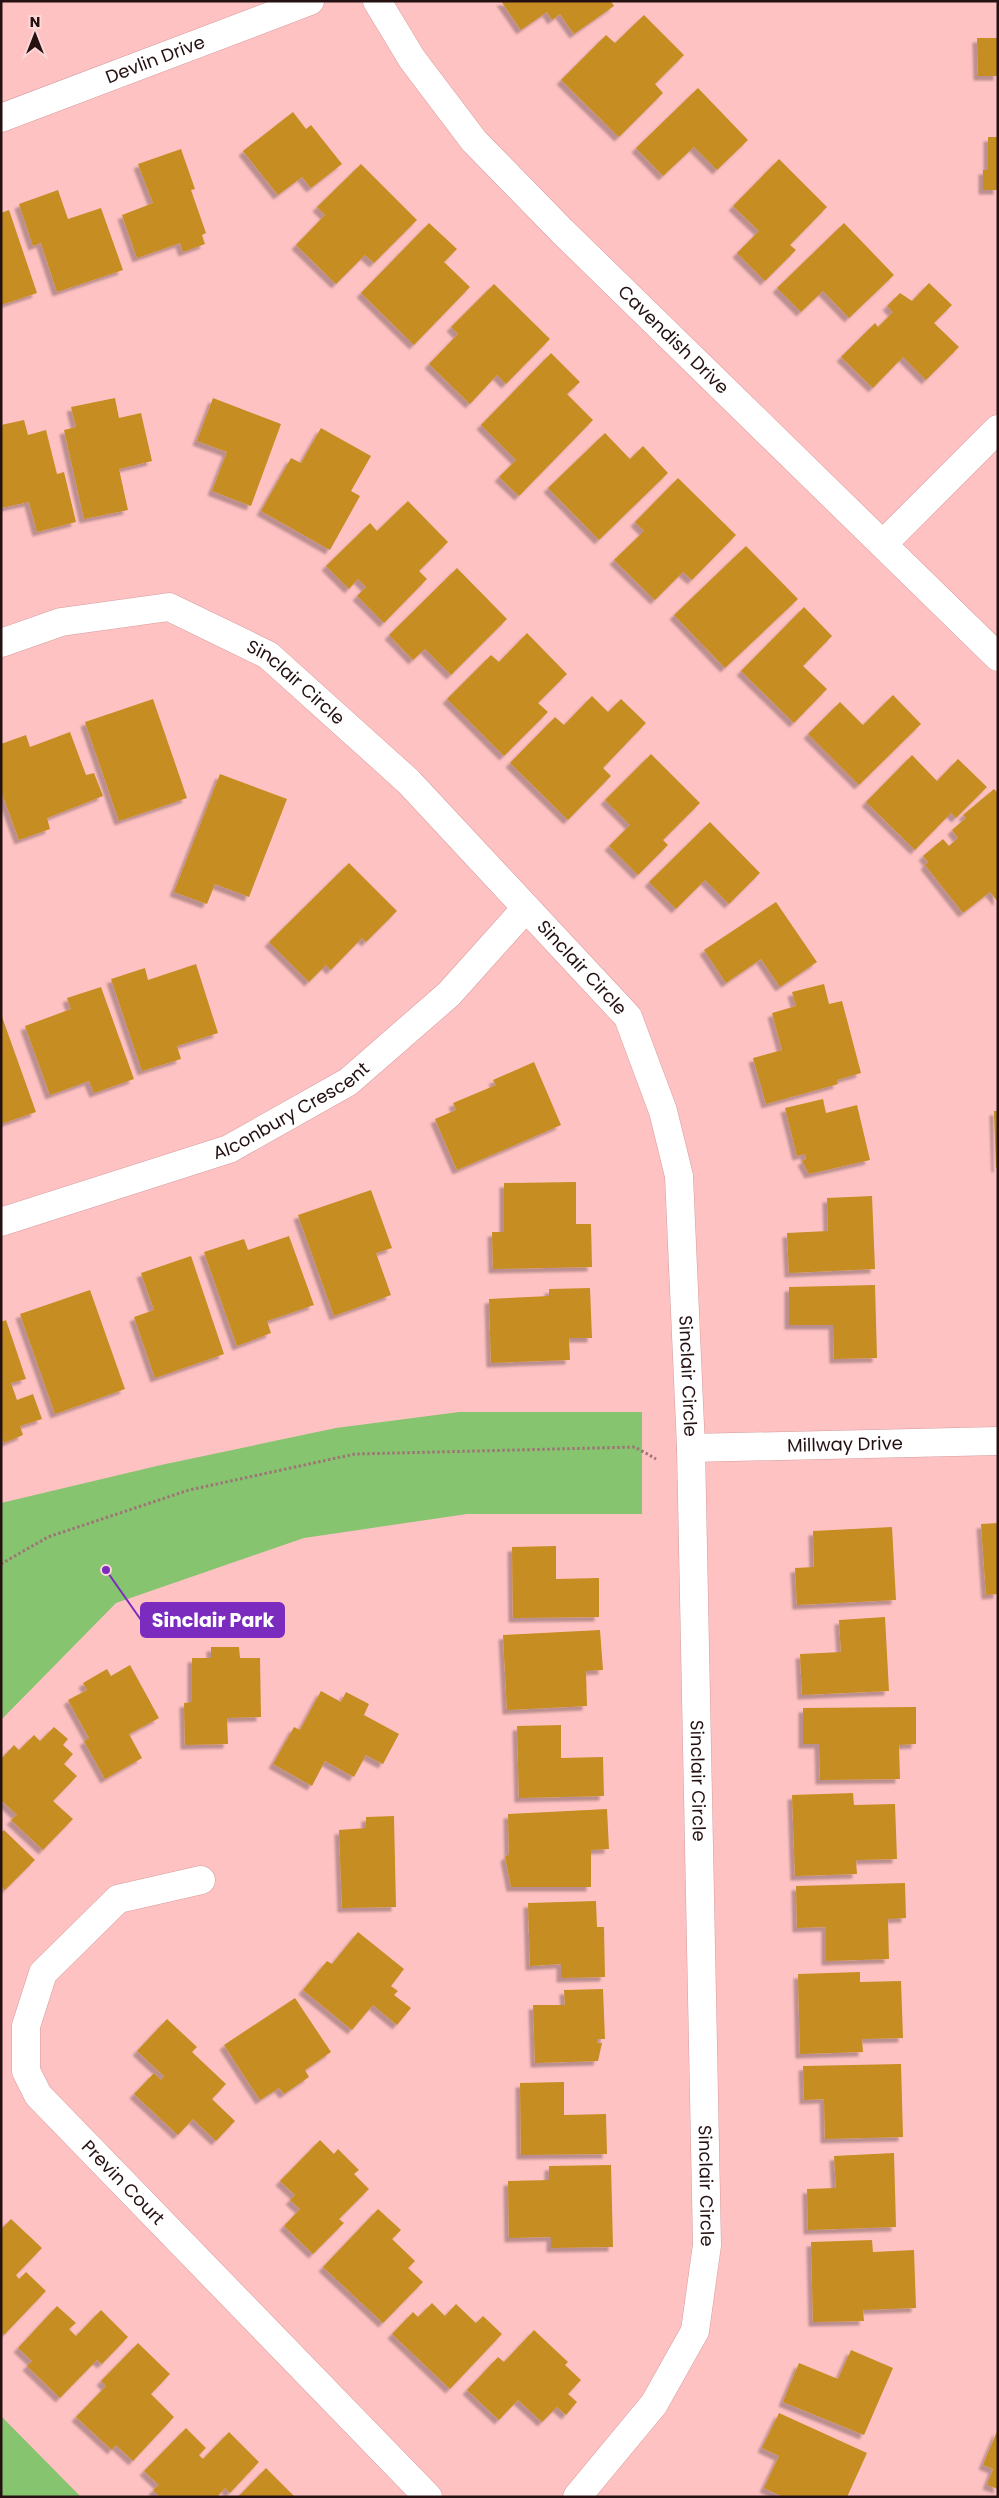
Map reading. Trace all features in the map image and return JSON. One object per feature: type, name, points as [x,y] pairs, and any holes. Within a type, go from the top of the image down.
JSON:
[{"type":"street","name":"Devlin Drive","points":[[1,118],[310,1]]},
{"type":"street","name":"Cavendish Drive","points":[[377,1],[412,59],[474,141],[562,231],[998,656]]},
{"type":"street","points":[[883,544],[998,429]]},
{"type":"street","name":"Sinclair Circle","points":[[1,643],[61,622],[169,607],[268,655],[408,781],[628,1017],[662,1111],[679,1176],[691,1448],[690,1478],[707,2245],[695,2330],[654,2404],[577,2497]]},
{"type":"street","name":"Alconbury Crescent","points":[[1,1222],[229,1149],[348,1082],[449,994],[526,908]]},
{"type":"street","name":"Millway Drive","points":[[691,1448],[998,1441]]},
{"type":"street","name":"Previn Court","points":[[200,1880],[118,1899],[43,1973],[26,2026],[26,2071],[38,2095],[428,2497]]},
{"type":"path","points":[[1,1564],[48,1537],[189,1490],[355,1454],[635,1447],[690,1478]]},
{"type":"green space","points":[[459,1412],[642,1412],[642,1514],[467,1514],[304,1538],[116,1603],[1,1720],[1,1503],[161,1465],[336,1428]]},
{"type":"green space","points":[[1,2416],[81,2497],[1,2497]]},
{"type":"building","points":[[501,1],[611,1],[614,6],[574,34],[560,14],[552,20],[547,12],[521,30]]},
{"type":"building","points":[[644,15],[684,55],[655,84],[663,93],[619,137],[561,80],[606,35],[615,43]]},
{"type":"building","points":[[977,38],[998,38],[998,76],[978,76]]},
{"type":"building","points":[[698,88],[748,140],[717,170],[694,147],[663,176],[636,148]]},
{"type":"building","points":[[293,112],[306,129],[311,125],[342,164],[311,188],[302,177],[278,195],[243,151]]},
{"type":"building","points":[[988,137],[998,137],[998,190],[983,190],[983,170],[988,170]]},
{"type":"building","points":[[181,149],[195,189],[191,190],[206,233],[202,235],[205,244],[183,252],[180,243],[137,258],[122,215],[153,203],[138,164]]},
{"type":"building","points":[[779,159],[827,207],[790,245],[796,250],[765,281],[737,253],[759,231],[733,206]]},
{"type":"building","points":[[361,164],[417,220],[374,263],[365,255],[336,284],[296,245],[325,215],[317,207]]},
{"type":"building","points":[[58,190],[68,219],[101,208],[123,270],[57,292],[41,243],[33,246],[19,204]]},
{"type":"building","points":[[9,210],[37,293],[1,305],[1,213]]},
{"type":"building","points":[[429,223],[457,249],[444,262],[470,287],[414,345],[361,293]]},
{"type":"building","points":[[844,223],[894,275],[849,318],[823,291],[801,312],[777,288]]},
{"type":"building","points":[[929,283],[952,305],[934,323],[959,347],[926,380],[903,357],[873,388],[841,357],[875,323],[878,327],[893,312],[887,306],[900,293],[912,301]]},
{"type":"building","points":[[494,284],[550,339],[506,384],[497,375],[470,404],[429,364],[458,334],[451,327]]},
{"type":"building","points":[[551,353],[580,382],[567,394],[593,420],[519,496],[499,477],[516,460],[481,425]]},
{"type":"building","points":[[115,398],[119,418],[141,413],[152,461],[119,469],[128,510],[84,519],[64,430],[76,427],[71,407]]},
{"type":"building","points":[[213,398],[281,424],[251,506],[212,491],[227,452],[197,441]]},
{"type":"building","points":[[24,420],[28,435],[46,430],[57,474],[64,472],[76,522],[37,532],[29,502],[1,508],[1,425]]},
{"type":"building","points":[[321,428],[371,456],[351,491],[360,496],[330,550],[261,511],[291,458],[301,463]]},
{"type":"building","points":[[605,433],[630,459],[643,446],[668,473],[599,540],[548,488]]},
{"type":"building","points":[[678,478],[736,535],[692,580],[683,572],[655,600],[614,560],[644,531],[635,522]]},
{"type":"building","points":[[408,501],[448,542],[419,571],[427,579],[384,623],[357,596],[366,587],[358,579],[349,589],[326,566],[370,523],[377,531]]},
{"type":"building","points":[[746,546],[798,599],[725,668],[674,615]]},
{"type":"building","points":[[457,568],[507,619],[451,675],[425,649],[413,660],[389,635]]},
{"type":"building","points":[[804,607],[832,636],[803,666],[827,689],[794,723],[741,671]]},
{"type":"building","points":[[527,633],[567,674],[538,703],[548,712],[504,756],[447,699],[491,655],[499,662]]},
{"type":"building","points":[[893,695],[921,724],[859,785],[808,734],[840,702],[863,725]]},
{"type":"building","points":[[592,696],[608,712],[621,699],[646,723],[603,768],[611,776],[568,820],[510,763],[555,717],[564,725]]},
{"type":"building","points":[[153,699],[187,798],[119,821],[85,722]]},
{"type":"building","points":[[70,732],[86,775],[94,773],[103,796],[47,818],[50,829],[19,840],[1,791],[1,744],[26,735],[30,747]]},
{"type":"building","points":[[651,754],[700,803],[663,840],[668,845],[638,875],[609,846],[630,825],[605,800]]},
{"type":"building","points":[[912,755],[937,781],[958,759],[987,787],[956,818],[951,813],[915,850],[866,802]]},
{"type":"building","points":[[220,774],[287,799],[249,897],[215,884],[207,904],[174,892]]},
{"type":"building","points":[[994,789],[998,793],[998,902],[990,892],[963,913],[925,865],[928,862],[923,856],[943,839],[949,846],[958,838],[952,830],[966,818],[963,815]]},
{"type":"building","points":[[710,822],[760,873],[729,904],[705,880],[676,909],[649,882]]},
{"type":"building","points":[[349,863],[397,911],[366,942],[362,938],[331,970],[326,965],[309,982],[269,942]]},
{"type":"building","points":[[776,902],[817,962],[780,987],[761,959],[726,983],[704,950]]},
{"type":"building","points":[[196,964],[218,1033],[177,1046],[181,1059],[142,1071],[111,979],[145,968],[148,980]]},
{"type":"building","points":[[824,984],[829,1004],[842,1001],[861,1073],[837,1080],[838,1084],[766,1104],[753,1058],[782,1050],[772,1013],[796,1006],[792,992]]},
{"type":"building","points":[[101,987],[134,1079],[94,1093],[89,1081],[50,1095],[25,1026],[71,1009],[67,998]]},
{"type":"building","points":[[1,1014],[36,1112],[1,1124]]},
{"type":"building","points":[[534,1062],[561,1125],[457,1170],[435,1119],[456,1110],[453,1103],[496,1085],[493,1080]]},
{"type":"building","points":[[823,1099],[826,1113],[857,1105],[870,1160],[809,1174],[802,1161],[806,1159],[805,1154],[797,1156],[785,1108]]},
{"type":"building","points":[[994,1111],[998,1111],[998,1168],[996,1168]]},
{"type":"building","points":[[576,1182],[576,1224],[591,1224],[592,1267],[493,1269],[492,1232],[504,1232],[504,1183]]},
{"type":"building","points":[[371,1190],[392,1248],[376,1253],[391,1295],[334,1316],[298,1215]]},
{"type":"building","points":[[872,1196],[875,1269],[789,1273],[787,1233],[828,1231],[827,1198]]},
{"type":"building","points":[[289,1236],[314,1305],[267,1321],[271,1333],[237,1346],[204,1252],[244,1239],[248,1250]]},
{"type":"building","points":[[191,1256],[224,1354],[155,1378],[134,1317],[154,1310],[141,1273]]},
{"type":"building","points":[[875,1285],[877,1358],[834,1359],[833,1325],[789,1325],[789,1287]]},
{"type":"building","points":[[590,1288],[592,1338],[569,1338],[570,1360],[491,1363],[489,1299],[549,1296],[549,1289]]},
{"type":"building","points":[[90,1290],[125,1389],[55,1414],[20,1314]]},
{"type":"building","points":[[6,1320],[26,1379],[11,1383],[17,1400],[33,1394],[42,1419],[20,1426],[23,1435],[4,1443],[1,1435],[1,1322]]},
{"type":"building","points":[[998,1523],[998,1594],[986,1595],[981,1524]]},
{"type":"building","points":[[892,1527],[896,1600],[797,1605],[795,1568],[814,1567],[813,1531]]},
{"type":"building","points":[[556,1546],[556,1579],[599,1578],[599,1617],[513,1618],[512,1547]]},
{"type":"building","points":[[885,1617],[889,1691],[802,1695],[800,1654],[841,1652],[839,1620]]},
{"type":"building","points":[[600,1630],[603,1670],[586,1671],[587,1706],[507,1710],[503,1635]]},
{"type":"building","points":[[211,1647],[239,1647],[240,1658],[260,1658],[261,1717],[227,1718],[228,1744],[185,1745],[184,1703],[192,1702],[192,1658],[211,1658]]},
{"type":"building","points":[[130,1665],[159,1718],[129,1734],[142,1758],[105,1779],[84,1741],[89,1738],[68,1700],[87,1690],[83,1683],[107,1669],[111,1676]]},
{"type":"building","points":[[321,1691],[341,1702],[346,1692],[369,1704],[364,1715],[399,1734],[383,1764],[366,1755],[354,1777],[325,1761],[312,1786],[273,1764],[294,1727],[300,1730]]},
{"type":"building","points":[[916,1707],[916,1744],[899,1745],[900,1779],[820,1780],[819,1744],[803,1744],[803,1708]]},
{"type":"building","points":[[561,1725],[561,1758],[603,1757],[604,1796],[519,1798],[517,1726]]},
{"type":"building","points":[[54,1727],[68,1739],[63,1745],[73,1754],[64,1764],[77,1776],[53,1801],[73,1819],[43,1850],[11,1820],[17,1815],[1,1800],[1,1759],[14,1745],[19,1750],[34,1735],[40,1741]]},
{"type":"building","points":[[853,1793],[854,1805],[895,1804],[897,1859],[856,1860],[857,1874],[795,1876],[792,1795]]},
{"type":"building","points":[[607,1809],[609,1849],[591,1850],[591,1887],[511,1887],[505,1857],[509,1854],[508,1814]]},
{"type":"building","points":[[394,1816],[396,1907],[342,1908],[339,1830],[366,1828],[366,1817]]},
{"type":"building","points":[[4,1830],[35,1860],[5,1890],[1,1887],[1,1833]]},
{"type":"building","points":[[905,1883],[906,1918],[888,1919],[889,1959],[826,1961],[826,1927],[797,1928],[796,1886]]},
{"type":"building","points":[[596,1901],[597,1927],[604,1927],[605,1977],[561,1978],[561,1964],[530,1966],[528,1903]]},
{"type":"building","points":[[358,1932],[404,1969],[391,1986],[398,1991],[394,1995],[411,2008],[397,2025],[373,2005],[352,2030],[303,1990],[327,1961],[332,1964]]},
{"type":"building","points":[[860,1972],[860,1982],[901,1981],[903,2038],[862,2039],[863,2052],[800,2054],[798,1974]]},
{"type":"building","points":[[603,1989],[605,2039],[597,2039],[597,2043],[602,2043],[598,2061],[535,2063],[533,2005],[565,2005],[564,1990]]},
{"type":"building","points":[[295,1998],[331,2052],[305,2070],[309,2077],[284,2094],[279,2088],[260,2100],[224,2045]]},
{"type":"building","points":[[167,2019],[197,2047],[192,2052],[226,2084],[212,2099],[235,2121],[216,2141],[193,2119],[178,2135],[134,2094],[154,2073],[161,2080],[164,2076],[137,2051]]},
{"type":"building","points":[[901,2064],[903,2137],[825,2139],[824,2099],[804,2100],[803,2066]]},
{"type":"building","points":[[564,2082],[564,2115],[606,2114],[607,2154],[521,2155],[520,2083]]},
{"type":"building","points":[[320,2140],[334,2154],[338,2149],[359,2170],[354,2174],[369,2189],[339,2219],[344,2223],[313,2254],[284,2226],[300,2209],[290,2200],[295,2195],[280,2181]]},
{"type":"building","points":[[894,2153],[896,2227],[808,2230],[807,2189],[836,2188],[834,2156]]},
{"type":"building","points":[[611,2165],[613,2247],[551,2248],[551,2237],[509,2238],[508,2181],[549,2180],[549,2166]]},
{"type":"building","points":[[378,2209],[401,2230],[392,2239],[415,2261],[408,2268],[423,2282],[383,2323],[323,2267]]},
{"type":"building","points":[[11,2219],[42,2248],[16,2275],[19,2279],[26,2272],[46,2291],[4,2335],[1,2332],[1,2229]]},
{"type":"building","points":[[872,2240],[873,2252],[914,2250],[916,2308],[863,2310],[864,2321],[813,2322],[811,2242]]},
{"type":"building","points":[[432,2303],[445,2316],[456,2304],[476,2323],[483,2316],[502,2334],[450,2389],[392,2334],[413,2312],[418,2317]]},
{"type":"building","points":[[57,2306],[76,2323],[69,2329],[76,2336],[101,2310],[128,2337],[102,2364],[97,2360],[60,2398],[27,2366],[32,2361],[18,2348]]},
{"type":"building","points":[[534,2330],[568,2362],[565,2365],[581,2380],[568,2394],[577,2402],[566,2415],[557,2407],[542,2422],[518,2400],[499,2420],[467,2390],[498,2357],[504,2362]]},
{"type":"building","points":[[138,2343],[170,2374],[151,2394],[174,2417],[133,2461],[116,2445],[112,2450],[76,2417],[106,2386],[101,2381]]},
{"type":"building","points":[[851,2350],[893,2368],[864,2435],[783,2402],[799,2363],[838,2379]]},
{"type":"building","points":[[779,2413],[867,2453],[847,2497],[783,2497],[764,2488],[779,2456],[762,2448]]},
{"type":"building","points":[[186,2428],[206,2448],[199,2455],[203,2459],[229,2432],[259,2462],[230,2493],[225,2488],[217,2497],[160,2497],[153,2490],[159,2485],[144,2471]]},
{"type":"building","points":[[998,2429],[998,2489],[987,2485],[993,2469],[983,2465]]},
{"type":"building","points":[[266,2468],[295,2497],[238,2497]]},
{"type":"place","name":"Sinclair Park","points":[[106,1570]]}]
